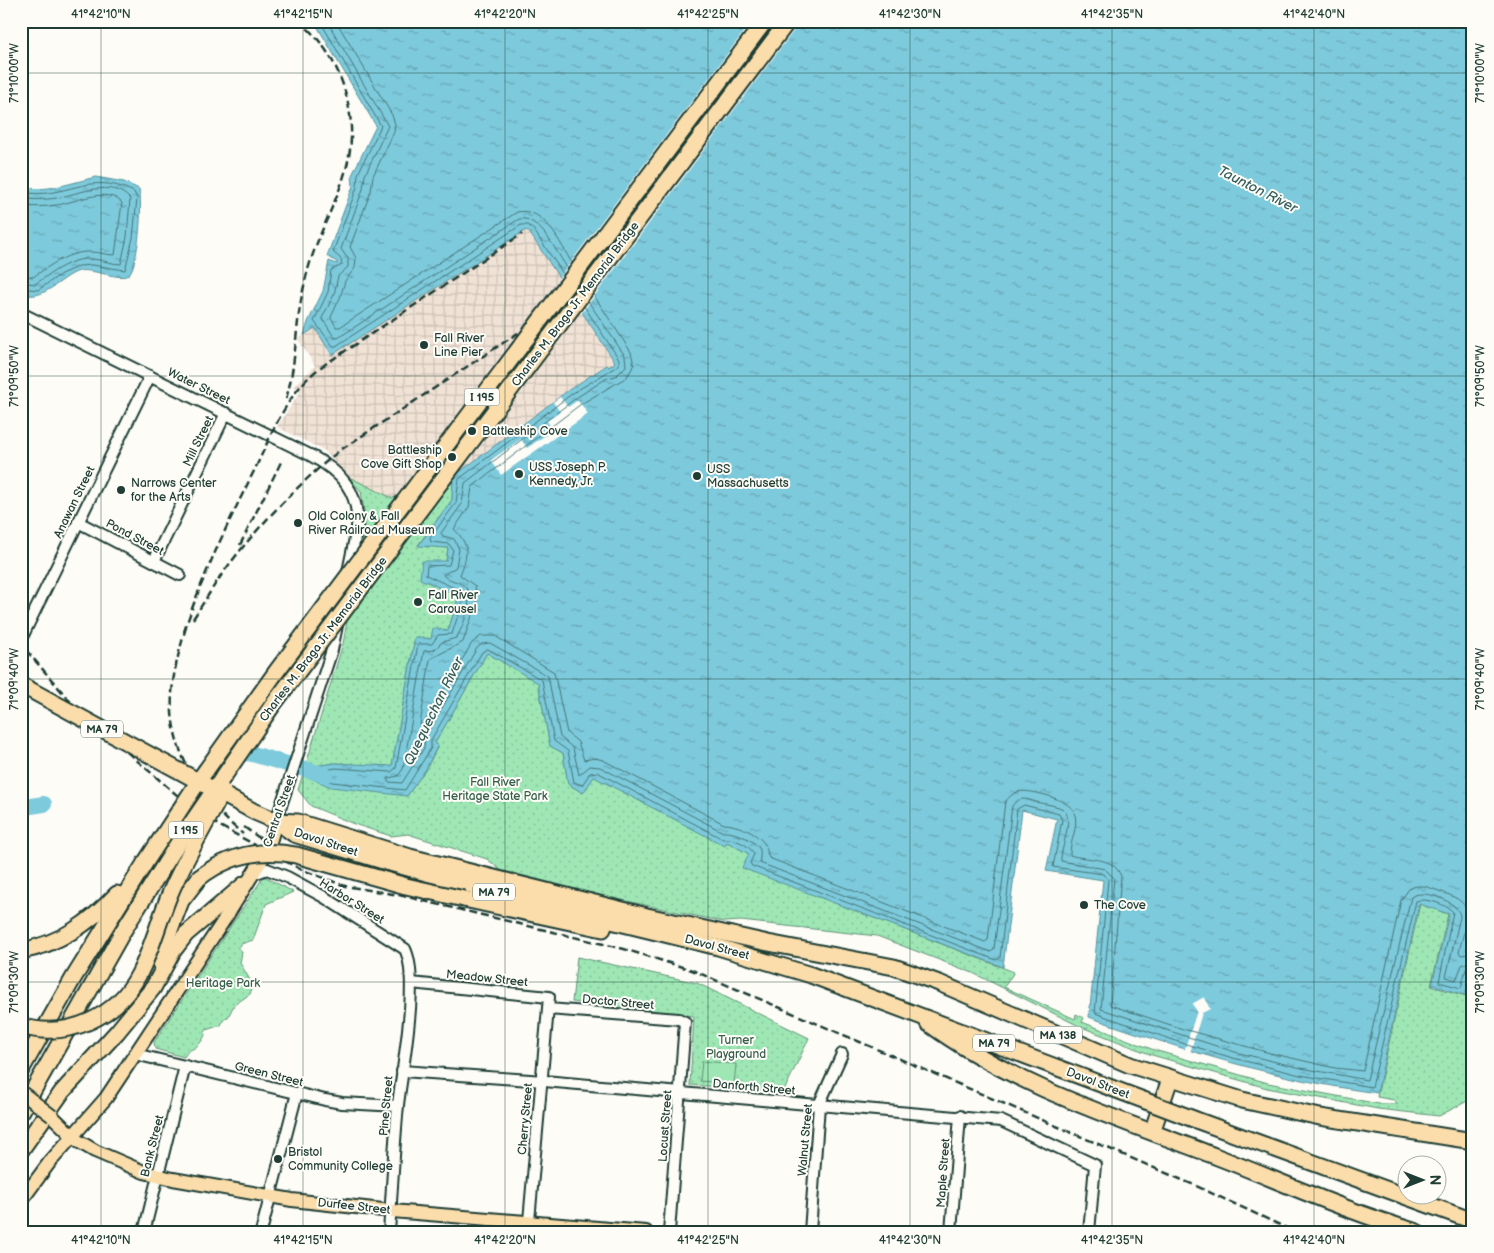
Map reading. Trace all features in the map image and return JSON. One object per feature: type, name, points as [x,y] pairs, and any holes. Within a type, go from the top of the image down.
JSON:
[{"type":"highway","name":"Charles M. Braga Jr. Memorial Bridge","points":[[102,918],[144,863],[211,763],[276,672],[765,21]]},
{"type":"highway","name":"Charles M. Braga Jr. Memorial Bridge","points":[[21,1112],[123,931],[182,837],[254,732],[788,21]]},
{"type":"highway","name":"MA 79","points":[[22,686],[255,812],[276,821]]},
{"type":"highway","points":[[21,1026],[48,1030],[80,1025],[104,1014],[125,995],[143,966],[177,877],[254,732]]},
{"type":"highway","name":"Davol Street","points":[[276,821],[298,822],[418,859],[647,916],[768,943],[878,962],[939,983],[1093,1050],[1170,1078],[1242,1100],[1304,1114],[1473,1141]]},
{"type":"highway","name":"Davol Street","points":[[276,821],[294,834],[406,867],[533,902],[718,947],[838,984],[1196,1120],[1473,1221]]},
{"type":"highway","points":[[125,1021],[159,960],[181,901],[198,878],[215,866],[241,856],[278,852],[406,886],[464,899],[671,943],[718,947]]},
{"type":"highway","points":[[21,1150],[62,1092],[153,988],[173,951],[186,934],[248,880]]},
{"type":"highway","points":[[21,951],[64,936],[102,918]]},
{"type":"highway","points":[[21,1070],[102,918]]},
{"type":"highway","points":[[912,1012],[958,1045],[1042,1090],[1334,1203],[1417,1232]]},
{"type":"highway","points":[[1152,1132],[1170,1078]]},
{"type":"main road","name":"Central Street","points":[[21,1200],[42,1172],[102,1103],[135,1054],[264,856],[276,821]]},
{"type":"main road","name":"Durfee Street","points":[[21,1092],[82,1143],[111,1159],[158,1176],[270,1196],[528,1227],[646,1232]]},
{"type":"street","name":"Water Street","points":[[21,313],[320,461],[345,480],[354,496]]},
{"type":"street","name":"Anawan Street","points":[[23,636],[150,376]]},
{"type":"street","name":"Mill Street","points":[[154,561],[226,413]]},
{"type":"street","name":"Central Street","points":[[276,821],[332,650],[356,528],[357,509],[354,496]]},
{"type":"street","name":"Pond Street","points":[[78,522],[180,575]]},
{"type":"street","name":"Harbor Street","points":[[248,880],[267,870],[287,877],[324,897],[405,949],[411,967],[411,984]]},
{"type":"street","name":"Meadow Street","points":[[411,984],[549,997],[548,1009]]},
{"type":"street","name":"Pine Street","points":[[389,1232],[398,1106],[411,984]]},
{"type":"street","name":"Doctor Street","points":[[548,1009],[679,1020],[685,1023]]},
{"type":"street","name":"Cherry Street","points":[[528,1227],[548,1009]]},
{"type":"street","name":"Locust Street","points":[[669,1232],[685,1023]]},
{"type":"street","name":"Green Street","points":[[135,1054],[342,1103],[398,1106]]},
{"type":"street","name":"Walnut Street","points":[[810,1232],[819,1105],[842,1054]]},
{"type":"street","name":"Bank Street","points":[[144,1232],[185,1066]]},
{"type":"street","name":"Danforth Street","points":[[402,1072],[542,1081],[1001,1121],[1094,1165],[1089,1232]]},
{"type":"street","points":[[261,1232],[297,1093]]},
{"type":"street","name":"Maple Street","points":[[952,1232],[960,1116]]},
{"type":"shaded area","points":[[523,230],[529,232],[615,362],[608,367],[606,365],[570,389],[453,477],[392,498],[347,476],[325,451],[277,427],[300,392],[294,386],[315,366],[298,339],[315,328],[333,354]]},
{"type":"green space","name":"Fall River Heritage State Park","points":[[347,476],[392,498],[453,477],[452,500],[418,545],[448,548],[446,561],[459,595],[448,631],[431,639],[415,637],[392,767],[336,763],[306,767],[304,776],[407,796],[426,769],[438,746],[435,743],[487,653],[538,682],[550,746],[563,753],[568,784],[583,793],[594,776],[726,845],[727,842],[749,854],[743,867],[1014,972],[1004,987],[1075,1019],[1076,1014],[1084,1018],[1082,1022],[1154,1050],[1268,1083],[1379,1104],[1398,1104],[1394,1100],[1377,1097],[1420,904],[1448,914],[1431,986],[1466,996],[1473,966],[1473,1098],[1439,1116],[1378,1109],[1267,1088],[1152,1055],[1079,1026],[973,973],[877,936],[741,921],[724,922],[515,877],[504,873],[487,859],[408,834],[391,836],[354,824],[311,806],[298,790],[343,644],[365,518],[361,491]]},
{"type":"green space","name":"Heritage Park","points":[[264,876],[293,892],[266,904],[253,940],[241,944],[239,948],[242,952],[240,963],[253,985],[250,994],[234,1005],[228,1017],[224,1019],[221,1025],[206,1030],[200,1043],[188,1051],[184,1057],[155,1049],[154,1042]]},
{"type":"green space","name":"Turner Playground","points":[[577,957],[697,983],[809,1038],[784,1091],[690,1085],[694,1016],[572,1002]]},
{"type":"green space","points":[[702,1061],[736,1064],[734,1084],[700,1081]]},
{"type":"water","name":"Taunton River","points":[[314,21],[1473,21],[1473,962],[1465,995],[1432,985],[1449,914],[1419,904],[1377,1093],[1267,1072],[1195,1052],[1089,1017],[1103,880],[1046,871],[1057,819],[1022,810],[1003,967],[742,868],[749,854],[727,842],[725,846],[594,777],[583,793],[568,784],[563,753],[550,746],[538,683],[487,653],[435,743],[438,745],[426,769],[407,796],[331,787],[303,775],[306,767],[336,763],[392,766],[415,637],[431,639],[433,628],[448,631],[459,596],[420,579],[422,561],[446,561],[448,548],[418,546],[452,500],[453,477],[570,389],[607,365],[609,367],[615,362],[526,230],[332,355],[315,328],[304,335],[323,291],[329,261],[337,264],[337,262],[327,256],[353,186],[352,175],[376,126]]},
{"type":"water","points":[[96,177],[124,182],[139,189],[141,206],[139,234],[132,270],[128,275],[124,276],[79,271],[37,295],[21,293],[21,186],[39,189],[49,188]]},
{"type":"pier","points":[[752,21],[801,21],[581,314],[558,279]]},
{"type":"pier","points":[[560,397],[568,407],[578,400],[588,414],[501,475],[491,460],[521,439],[527,448],[553,430],[547,421],[560,412],[553,402]]},
{"type":"pier","points":[[1204,997],[1210,1009],[1202,1013],[1190,1053],[1184,1051],[1197,1011],[1192,1004]]},
{"type":"waterway","name":"Quequechan River","points":[[204,770],[234,755],[249,753],[325,775]]},
{"type":"waterway","name":"Quequechan River","points":[[24,807],[44,804]]},
{"type":"railway","points":[[286,399],[290,385],[304,286],[311,258],[340,187],[347,164],[351,139],[350,112],[339,73],[319,40],[298,21]]},
{"type":"railway","points":[[184,632],[207,570],[225,530],[281,415],[298,389],[321,367],[522,234]]},
{"type":"railway","points":[[218,580],[244,545],[274,511],[306,479],[339,451],[553,310]]},
{"type":"railway","points":[[240,545],[282,460]]},
{"type":"railway","points":[[193,619],[221,575]]},
{"type":"railway","points":[[186,627],[177,660],[172,694],[172,715],[176,735],[190,772],[201,790],[228,821],[243,834]]},
{"type":"railway","points":[[26,650],[76,708],[192,808],[218,825],[300,869],[345,886],[399,895],[624,949],[692,970],[1194,1185],[1295,1232]]},
{"type":"railway","points":[[244,827],[275,849]]},
{"type":"place","name":"Fall River Line Pier","points":[[424,345]]},
{"type":"place","name":"Battleship Cove","points":[[472,431]]},
{"type":"place","name":"Battleship Cove Gift Shop","points":[[452,457]]},
{"type":"place","name":"USS Joseph P. Kennedy, Jr.","points":[[519,474]]},
{"type":"place","name":"USS Massachusetts","points":[[697,476]]},
{"type":"place","name":"Narrows Center for the Arts","points":[[121,490]]},
{"type":"place","name":"Old Colony & Fall River Railroad Museum","points":[[298,523]]},
{"type":"place","name":"Fall River Carousel","points":[[418,602]]},
{"type":"place","name":"The Cove","points":[[1084,905]]},
{"type":"place","name":"Bristol Community College","points":[[278,1159]]}]
